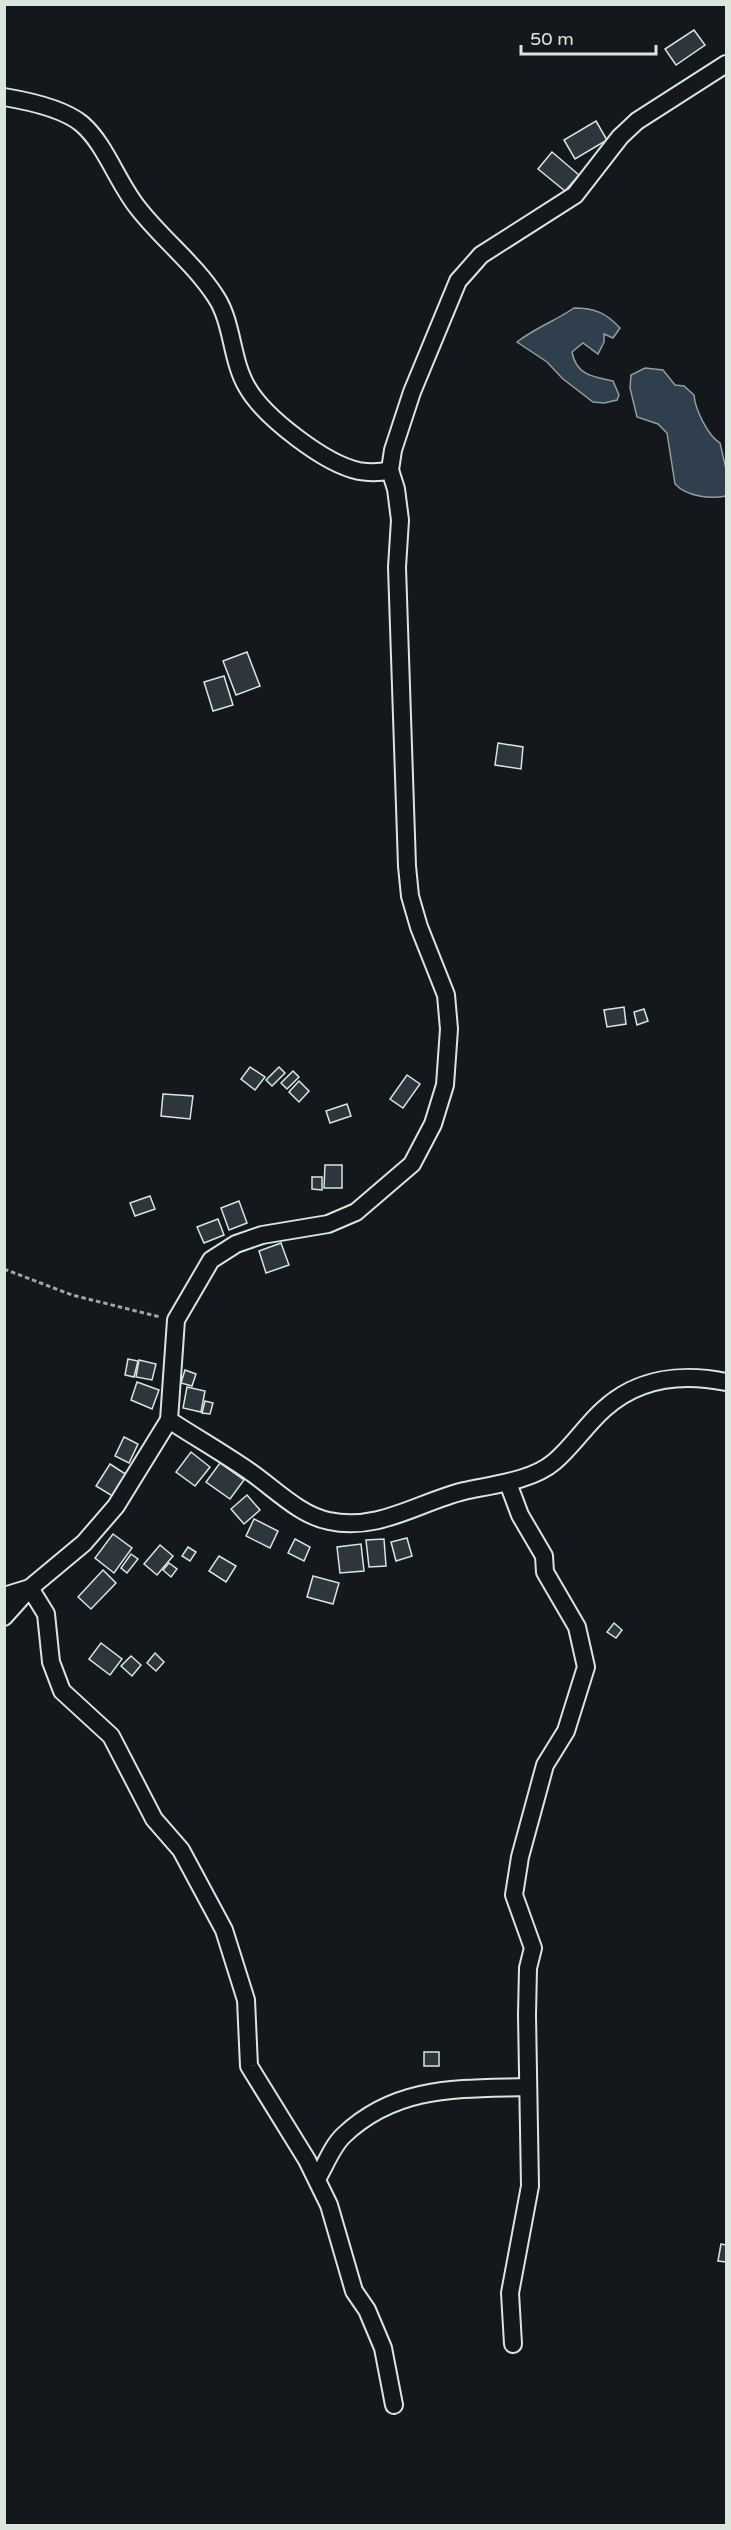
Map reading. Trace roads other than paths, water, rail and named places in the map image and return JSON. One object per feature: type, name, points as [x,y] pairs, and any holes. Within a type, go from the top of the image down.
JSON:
[{"type":"street","points":[[4,1617],[30,1588],[84,1543],[116,1506],[169,1420],[176,1320],[211,1260],[236,1244],[262,1235],[327,1224],[356,1212],[384,1191],[412,1164],[433,1124],[445,1085],[449,1029],[446,995],[419,927],[410,896],[407,867],[406,771],[401,717],[398,590],[400,520],[396,489],[390,470],[393,450],[412,392],[458,281],[469,266],[482,255],[575,195],[620,137],[637,121],[726,64]]},
{"type":"street","points":[[4,97],[63,114],[82,124],[138,208],[202,276],[218,300],[243,378],[260,404],[285,428],[329,459],[357,471],[377,473],[390,470]]},
{"type":"street","points":[[169,1420],[248,1471],[305,1512],[328,1521],[351,1524],[380,1521],[412,1512],[462,1492],[508,1483],[553,1464],[605,1408],[648,1382],[676,1377],[726,1382]]},
{"type":"street","points":[[508,1483],[520,1515],[544,1556],[545,1572],[578,1627],[586,1667],[566,1731],[545,1765],[520,1857],[514,1895],[533,1948],[528,1968],[527,2087],[530,2186],[510,2293],[513,2344]]},
{"type":"street","points":[[4,1596],[30,1588]]},
{"type":"street","points":[[30,1588],[46,1614],[51,1662],[62,1691],[111,1736],[154,1819],[181,1850],[224,1930],[246,2000],[249,2066],[275,2104],[317,2179],[338,2231],[354,2291],[367,2310],[383,2348],[394,2405]]},
{"type":"street","points":[[317,2179],[342,2137],[380,2107],[438,2090],[527,2087]]},
{"type":"water","points":[[574,308],[600,312],[620,328],[613,338],[604,334],[604,342],[598,354],[583,343],[572,352],[577,366],[586,374],[613,381],[619,395],[617,400],[604,403],[593,402],[563,379],[547,362],[517,342]]},
{"type":"water","points":[[645,368],[663,370],[675,385],[684,386],[694,395],[703,422],[715,440],[720,443],[726,469],[726,496],[699,496],[686,492],[675,484],[667,433],[658,424],[637,417],[630,388],[631,375]]}]
